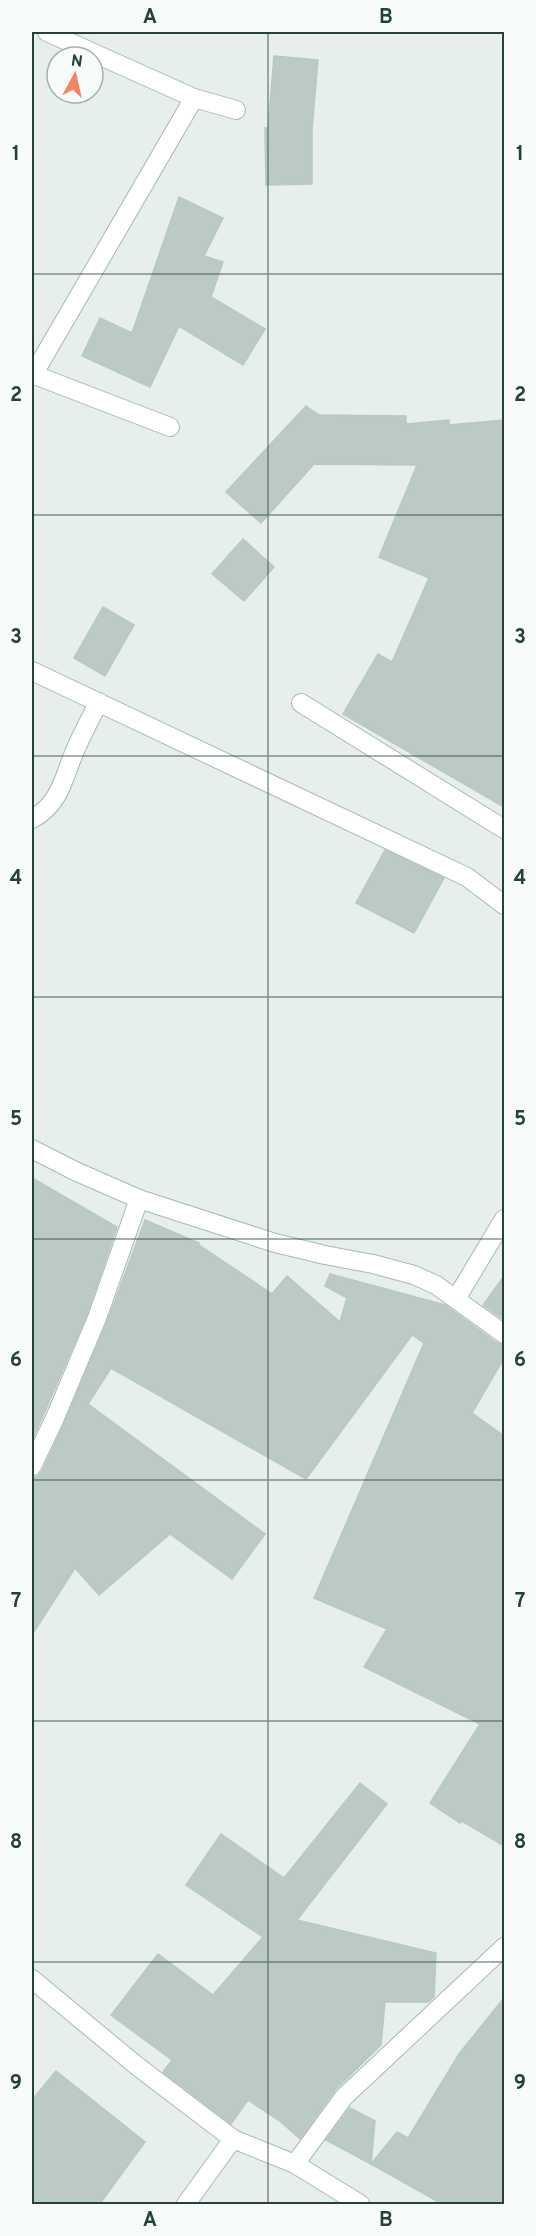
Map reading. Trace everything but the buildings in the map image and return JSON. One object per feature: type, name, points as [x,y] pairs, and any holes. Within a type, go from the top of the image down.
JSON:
[{"type":"street","points":[[47,32],[194,98],[236,110]]},
{"type":"street","points":[[170,427],[32,375],[194,98]]},
{"type":"street","points":[[32,671],[467,877],[504,905]]},
{"type":"street","points":[[32,819],[52,805],[61,789],[74,752],[99,702]]},
{"type":"street","points":[[301,703],[504,829]]},
{"type":"street","points":[[32,1149],[139,1199],[275,1243],[414,1275],[436,1284],[504,1334]]},
{"type":"street","points":[[32,1466],[97,1318],[139,1199]]},
{"type":"street","points":[[456,1299],[504,1219]]},
{"type":"street","points":[[295,2164],[344,2097],[504,1947]]},
{"type":"street","points":[[32,1979],[138,2066],[233,2139],[295,2164],[360,2205]]},
{"type":"street","points":[[186,2205],[233,2139]]}]
